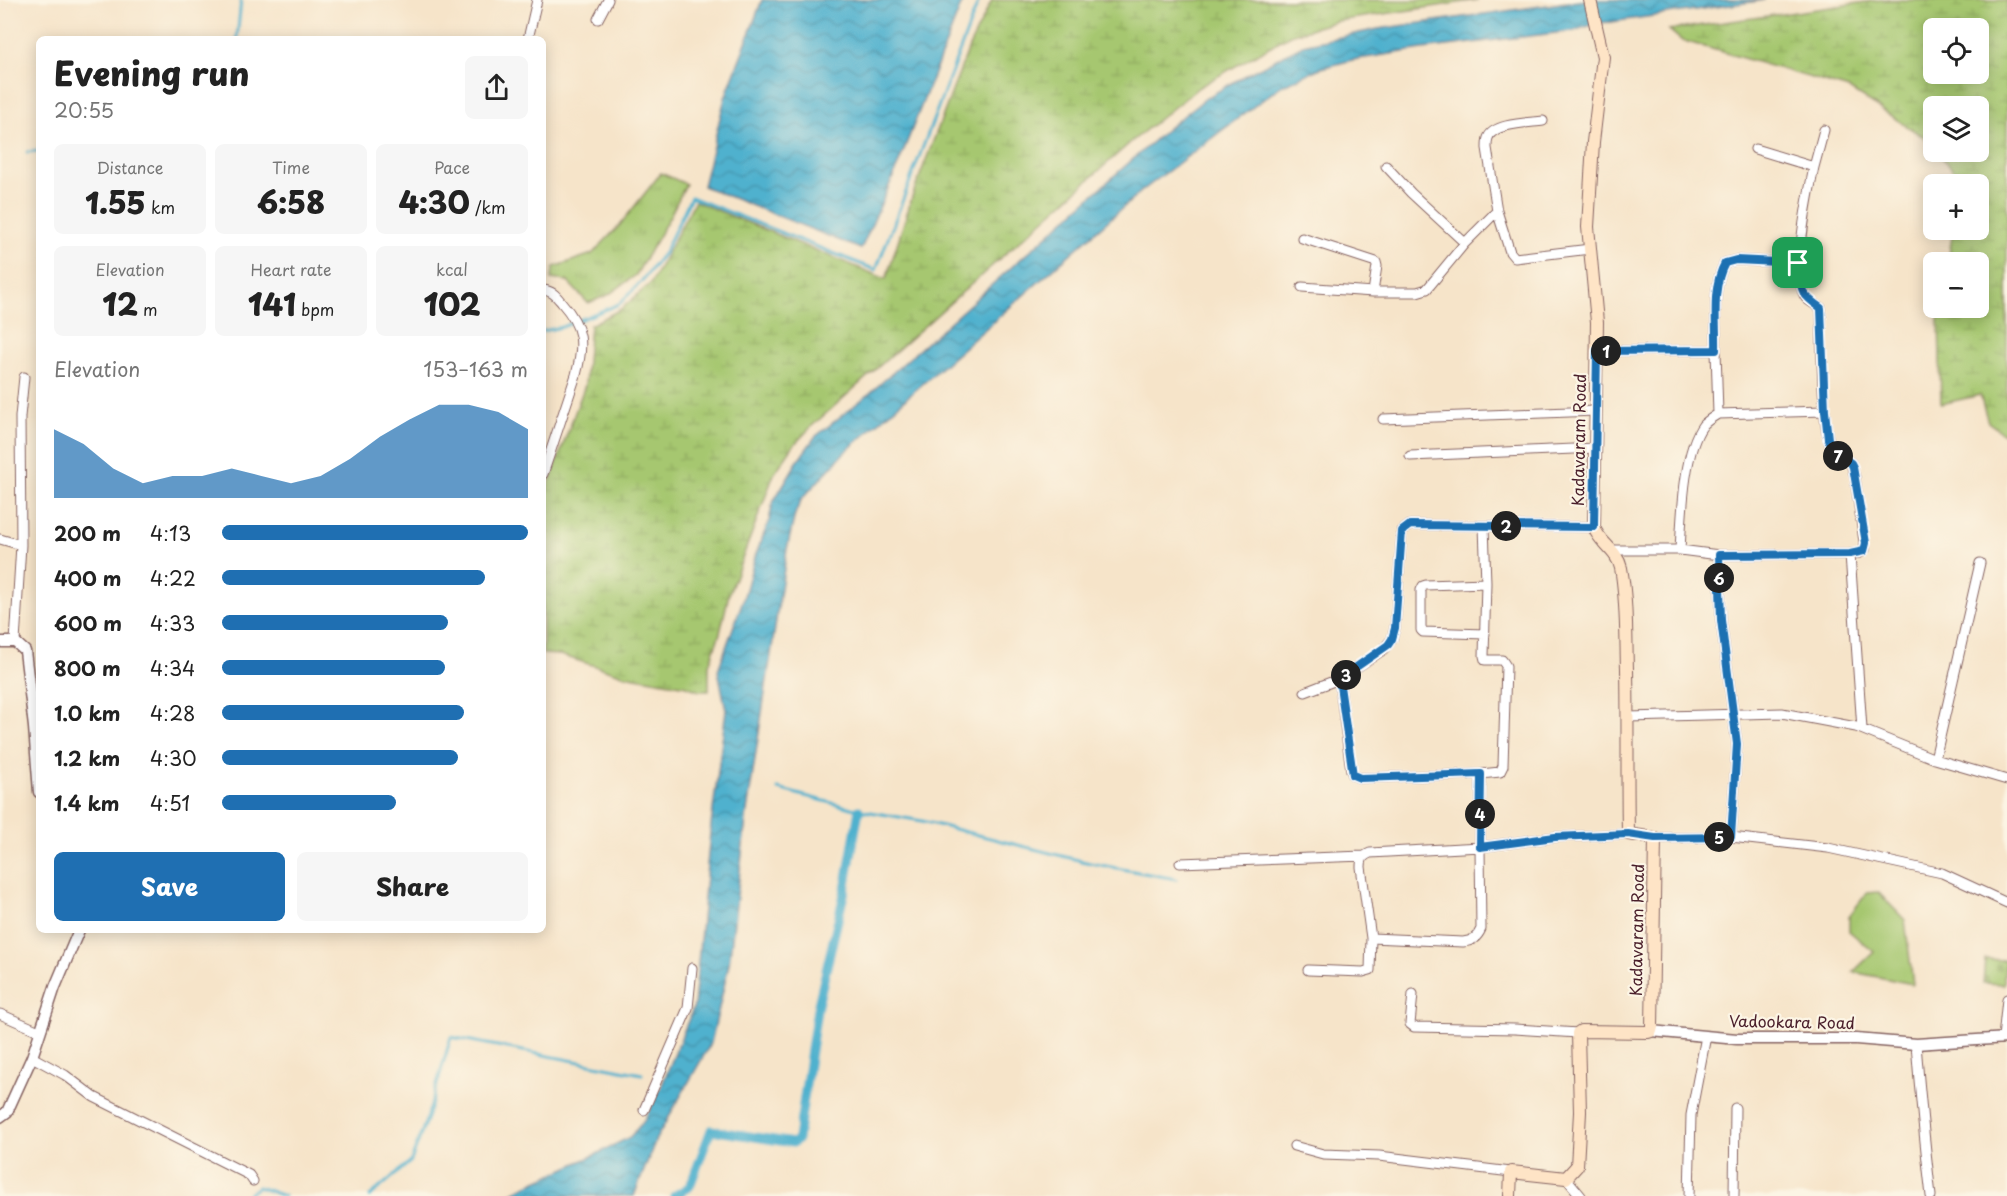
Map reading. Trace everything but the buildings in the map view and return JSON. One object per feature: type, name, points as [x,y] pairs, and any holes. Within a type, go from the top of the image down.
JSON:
[{"type":"main road","name":"Kadavaram Road","points":[[1590,0],[1603,57],[1593,142],[1588,227],[1597,322],[1594,527],[1596,533],[1619,560],[1621,571],[1625,613],[1628,717],[1628,834]]},
{"type":"main road","points":[[1628,834],[1655,838]]},
{"type":"main road","name":"Kadavaram Road","points":[[1651,1031],[1655,838]]},
{"type":"main road","name":"Vadookara Road","points":[[1578,1033],[1651,1031]]},
{"type":"main road","points":[[1510,1196],[1511,1172],[1566,1178],[1577,1166],[1580,1112],[1578,1033]]},
{"type":"street","points":[[529,36],[537,0]]},
{"type":"street","points":[[598,19],[608,0]]},
{"type":"street","points":[[1543,121],[1500,127],[1492,131],[1488,138],[1487,148],[1497,211],[1510,252],[1515,258],[1590,249]]},
{"type":"street","points":[[1612,550],[1680,550],[1719,555],[1850,554],[1860,553],[1865,549],[1851,463],[1837,455],[1830,445],[1825,411],[1821,308],[1806,297],[1801,285],[1798,263],[1814,167],[1824,130]]},
{"type":"street","points":[[1755,149],[1814,167]]},
{"type":"street","points":[[1386,166],[1411,193],[1465,243]]},
{"type":"street","points":[[1302,287],[1373,292],[1417,292],[1427,289],[1465,243],[1497,211]]},
{"type":"street","points":[[1302,238],[1376,262],[1373,292]]},
{"type":"street","points":[[1718,414],[1716,350],[1719,273],[1725,263],[1736,260],[1798,263]]},
{"type":"street","points":[[546,291],[554,293],[574,316],[581,341],[580,359],[546,465]]},
{"type":"street","points":[[1597,351],[1716,350]]},
{"type":"street","points":[[15,642],[21,545],[20,417],[24,377]]},
{"type":"street","points":[[1383,419],[1596,411]]},
{"type":"street","points":[[1680,550],[1688,464],[1698,434],[1704,424],[1718,414],[1825,411]]},
{"type":"street","points":[[1410,456],[1596,448]]},
{"type":"street","points":[[1305,692],[1339,679],[1383,650],[1392,639],[1395,628],[1402,531],[1406,527],[1410,525],[1594,527]]},
{"type":"street","points":[[1339,679],[1351,770],[1356,776],[1360,778],[1481,774],[1497,773],[1502,770],[1506,666],[1502,660],[1485,660],[1484,526]]},
{"type":"street","points":[[0,539],[21,545]]},
{"type":"street","points":[[1850,554],[1862,729]]},
{"type":"street","points":[[1719,555],[1721,620],[1737,744],[1731,837]]},
{"type":"street","points":[[1935,759],[1980,563]]},
{"type":"street","points":[[1485,634],[1423,632],[1421,630],[1421,590],[1426,585],[1486,583]]},
{"type":"street","points":[[0,642],[15,642],[25,651],[36,721]]},
{"type":"street","points":[[1628,717],[1782,713],[1862,729],[1935,759],[2007,780]]},
{"type":"street","points":[[1371,938],[1462,942],[1471,941],[1478,936],[1480,929],[1481,774]]},
{"type":"street","points":[[1180,863],[1364,856],[1370,853],[1480,847],[1555,837],[1628,834]]},
{"type":"street","points":[[1655,838],[1731,837],[1828,848],[1942,873],[2007,903]]},
{"type":"street","points":[[1308,970],[1367,972],[1371,967],[1371,938],[1361,867],[1361,859],[1364,856]]},
{"type":"street","points":[[0,1117],[6,1112],[32,1057],[55,987],[78,933]]},
{"type":"street","points":[[644,1110],[688,1008],[692,968]]},
{"type":"street","name":"Vadookara Road","points":[[1413,994],[1410,1024],[1414,1027],[1578,1033]]},
{"type":"street","points":[[2005,1038],[2007,999]]},
{"type":"street","points":[[0,1014],[39,1031]]},
{"type":"street","name":"Vadookara Road","points":[[1651,1031],[1737,1040],[1856,1039],[1916,1044],[2005,1038]]},
{"type":"street","points":[[1689,1196],[1691,1115],[1706,1036]]},
{"type":"street","points":[[1916,1044],[1931,1196]]},
{"type":"street","points":[[32,1057],[66,1075],[94,1097],[249,1175],[253,1181]]},
{"type":"street","points":[[1734,1196],[1735,1108]]},
{"type":"street","points":[[1294,1146],[1323,1154],[1379,1155],[1511,1172]]},
{"type":"street","points":[[1566,1178],[1581,1196]]},
{"type":"green space","points":[[992,0],[1478,0],[1337,21],[1290,35],[1199,87],[1131,142],[812,426],[793,446],[774,474],[729,594],[720,633],[709,665],[709,691],[699,691],[687,686],[624,675],[560,655],[546,654],[546,492],[585,385],[590,325],[621,309],[651,283],[695,201],[886,279],[913,194],[969,47]]},
{"type":"green space","points":[[1880,0],[2007,0],[2007,436],[1988,422],[1980,395],[1941,404],[1939,318],[1989,318],[1989,252],[1950,252],[1951,240],[1989,240],[1989,174],[1954,174],[1946,162],[1989,162],[1989,96],[1923,96],[1923,136],[1849,89],[1681,40],[1669,30]]},
{"type":"green space","points":[[661,173],[686,184],[636,275],[608,295],[588,303],[567,281],[551,279],[554,267],[592,254],[619,226]]},
{"type":"green space","points":[[1878,892],[1905,920],[1913,984],[1853,972],[1874,952],[1849,931],[1849,916],[1867,893]]},
{"type":"green space","points":[[1985,959],[2005,960],[2004,984],[1983,983]]},
{"type":"water","points":[[762,0],[963,0],[896,170],[861,249],[703,186],[725,98]]},
{"type":"water","points":[[1595,0],[1765,0],[1600,23],[1572,31],[1352,60],[1318,69],[1281,86],[1143,190],[844,453],[801,500],[795,514],[787,549],[747,811],[729,964],[711,1043],[656,1139],[634,1196],[508,1196],[630,1137],[643,1122],[660,1090],[694,1006],[710,833],[726,710],[718,670],[769,521],[773,502],[815,437],[870,393],[1168,128],[1206,98],[1246,75],[1303,45],[1378,29]]},
{"type":"waterway","points":[[237,36],[241,0]]},
{"type":"waterway","points":[[546,330],[562,327],[619,304],[641,282],[664,253],[691,197],[876,270],[979,0]]},
{"type":"waterway","points":[[27,152],[36,151]]},
{"type":"waterway","points":[[778,789],[859,810],[922,821],[1090,863],[1176,879]]},
{"type":"waterway","points":[[674,1196],[690,1186],[711,1130],[793,1143],[798,1139],[817,1009],[845,890],[859,810]]},
{"type":"waterway","points":[[370,1196],[411,1161],[428,1115],[451,1037],[642,1074]]},
{"type":"waterway","points":[[246,1196],[258,1187],[284,1196]]},
{"type":"route","points":[[1736,260],[1798,263],[1801,285],[1806,297],[1821,308],[1828,439],[1833,451],[1851,463],[1853,467],[1866,543],[1864,551],[1850,554],[1719,555],[1721,620],[1737,744],[1731,837],[1655,838],[1628,834],[1555,837],[1480,847],[1481,774],[1360,778],[1353,775],[1339,679],[1383,650],[1392,639],[1395,628],[1402,531],[1410,525],[1594,527],[1597,351],[1716,350],[1717,290],[1719,273],[1725,263],[1736,260]]}]
